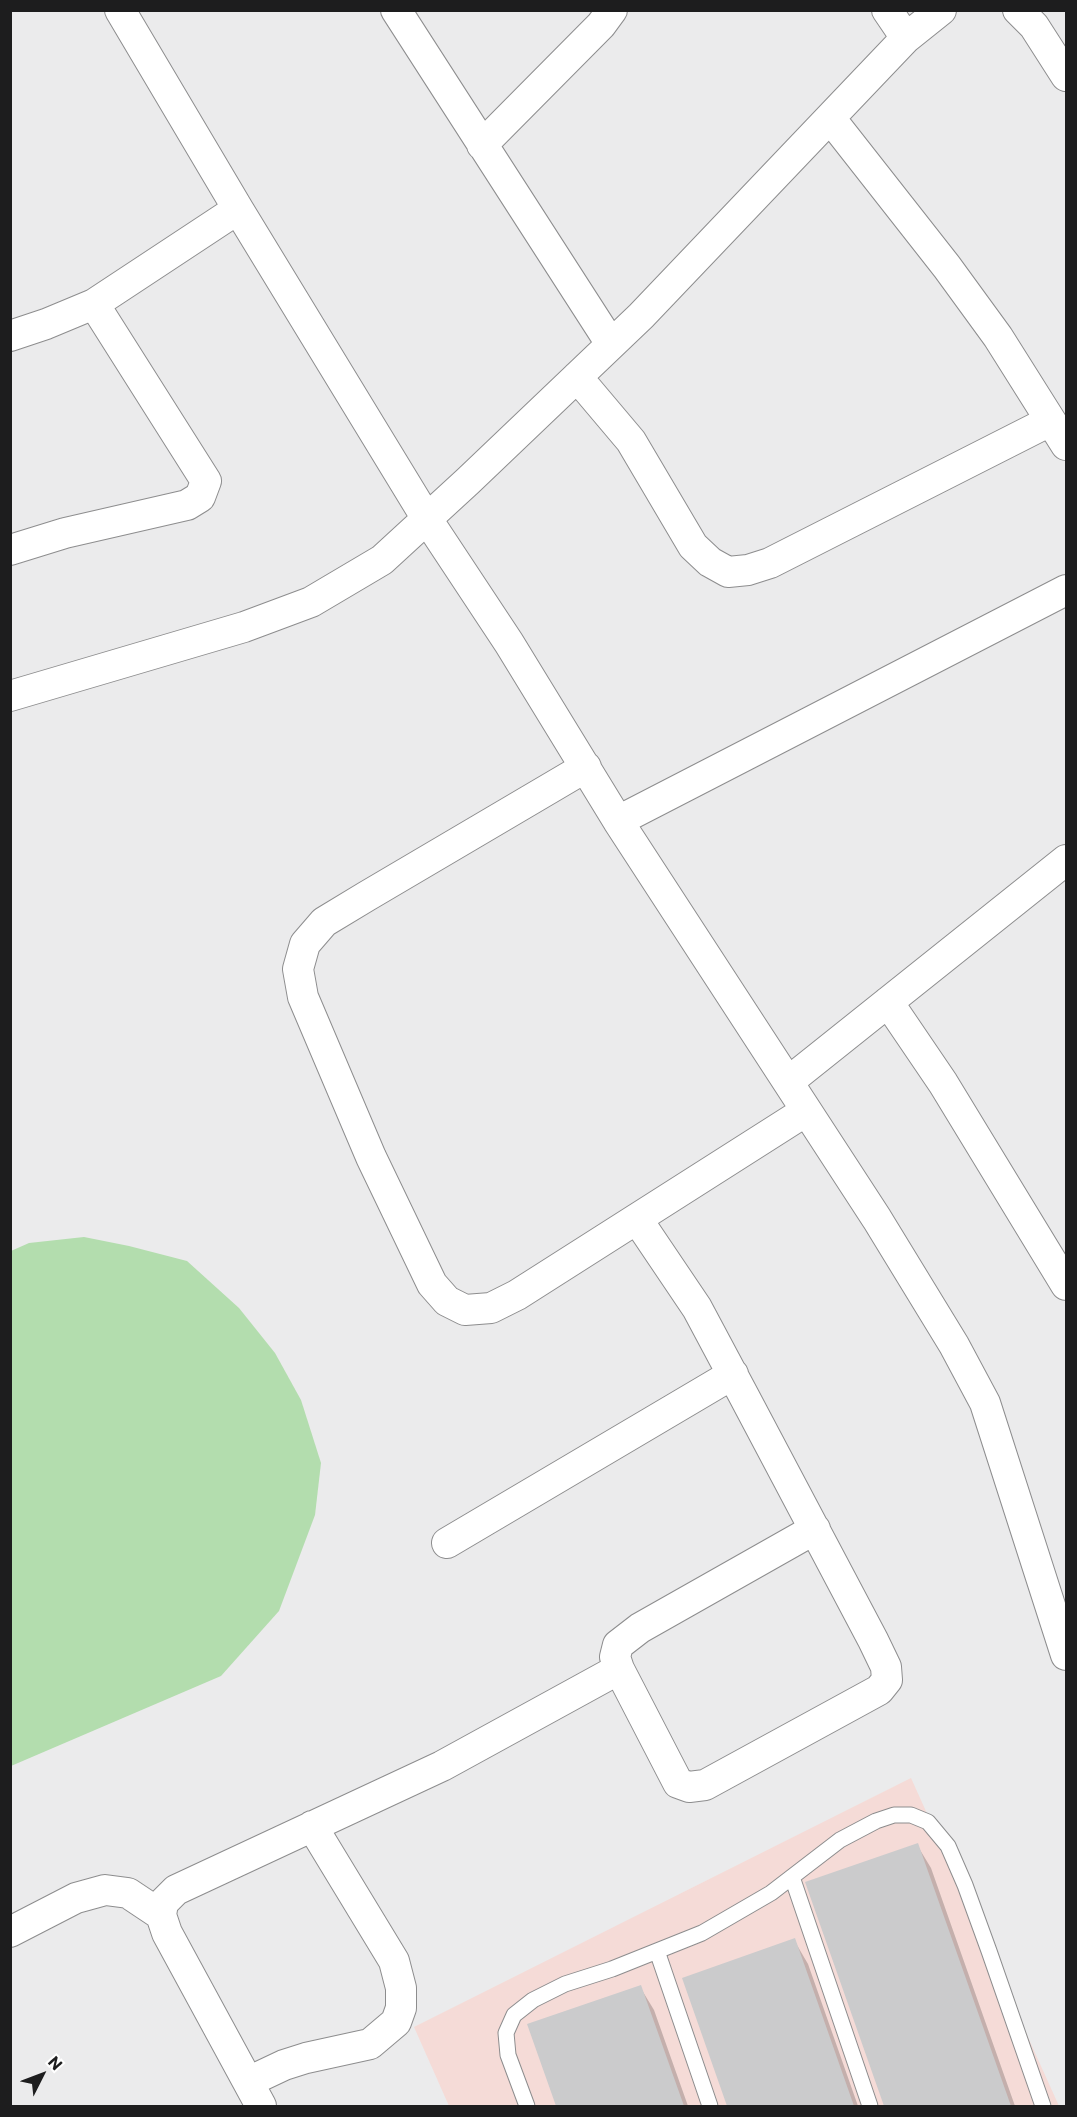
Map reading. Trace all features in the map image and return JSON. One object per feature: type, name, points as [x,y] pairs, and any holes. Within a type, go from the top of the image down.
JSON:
[{"type":"street","points":[[120,10],[427,519],[509,643],[618,820],[877,1219],[954,1345],[985,1403],[1066,1655]]},
{"type":"street","points":[[396,10],[611,344]]},
{"type":"street","points":[[482,145],[601,25],[612,10]]},
{"type":"street","points":[[887,10],[906,38]]},
{"type":"street","points":[[10,696],[244,627],[310,602],[382,560],[640,316],[906,38],[941,10]]},
{"type":"street","points":[[1018,10],[1034,26],[1066,76]]},
{"type":"street","points":[[577,377],[631,441],[693,546],[710,562],[728,572],[748,570],[770,563],[1058,433],[992,328],[830,118]]},
{"type":"street","points":[[10,336],[93,304],[132,281],[238,209]]},
{"type":"street","points":[[10,550],[65,533],[187,505],[200,497],[206,481],[93,304]]},
{"type":"street","points":[[618,820],[1066,590]]},
{"type":"street","points":[[586,767],[324,922],[305,944],[298,969],[303,997],[371,1157],[432,1284],[447,1301],[465,1311],[491,1308],[517,1295],[806,1111]]},
{"type":"street","points":[[788,1082],[1066,860]]},
{"type":"street","points":[[888,1002],[943,1083],[1066,1285]]},
{"type":"street","points":[[637,1219],[697,1308],[733,1374],[815,1529],[886,1667],[887,1680],[879,1690],[705,1785],[689,1787],[678,1783],[618,1668],[615,1657],[618,1645],[624,1638],[815,1529]]},
{"type":"street","points":[[447,1543],[733,1374]]},
{"type":"street","points":[[312,1826],[394,1961],[401,1988],[401,2008],[396,2022],[370,2044],[306,2058],[284,2066],[254,2094],[167,1934],[161,1915],[163,1903],[176,1890],[312,1826],[442,1766],[618,1668]]},
{"type":"street","points":[[10,1932],[76,1898],[105,1890],[128,1893],[161,1915]]},
{"type":"lane","points":[[527,2106],[508,2055],[506,2033],[514,2015],[533,2000],[565,1984],[702,1933],[771,1893],[840,1840],[876,1821],[894,1815],[911,1815],[928,1822],[948,1846],[965,1885],[1043,2106]]},
{"type":"lane","points":[[792,1877],[870,2106]]},
{"type":"lane","points":[[657,1951],[710,2106]]},
{"type":"shaded area","points":[[911,1778],[1059,2106],[449,2106],[414,2027]]},
{"type":"green space","points":[[84,1237],[187,1261],[239,1308],[275,1353],[301,1400],[321,1463],[315,1515],[279,1611],[221,1676],[11,1766],[11,1251],[29,1243]]},
{"type":"building","points":[[918,1843],[1011,2106],[884,2106],[805,1882]]},
{"type":"building","points":[[795,1938],[854,2106],[727,2106],[682,1978]]},
{"type":"building","points":[[641,1985],[684,2106],[556,2106],[527,2024]]}]
